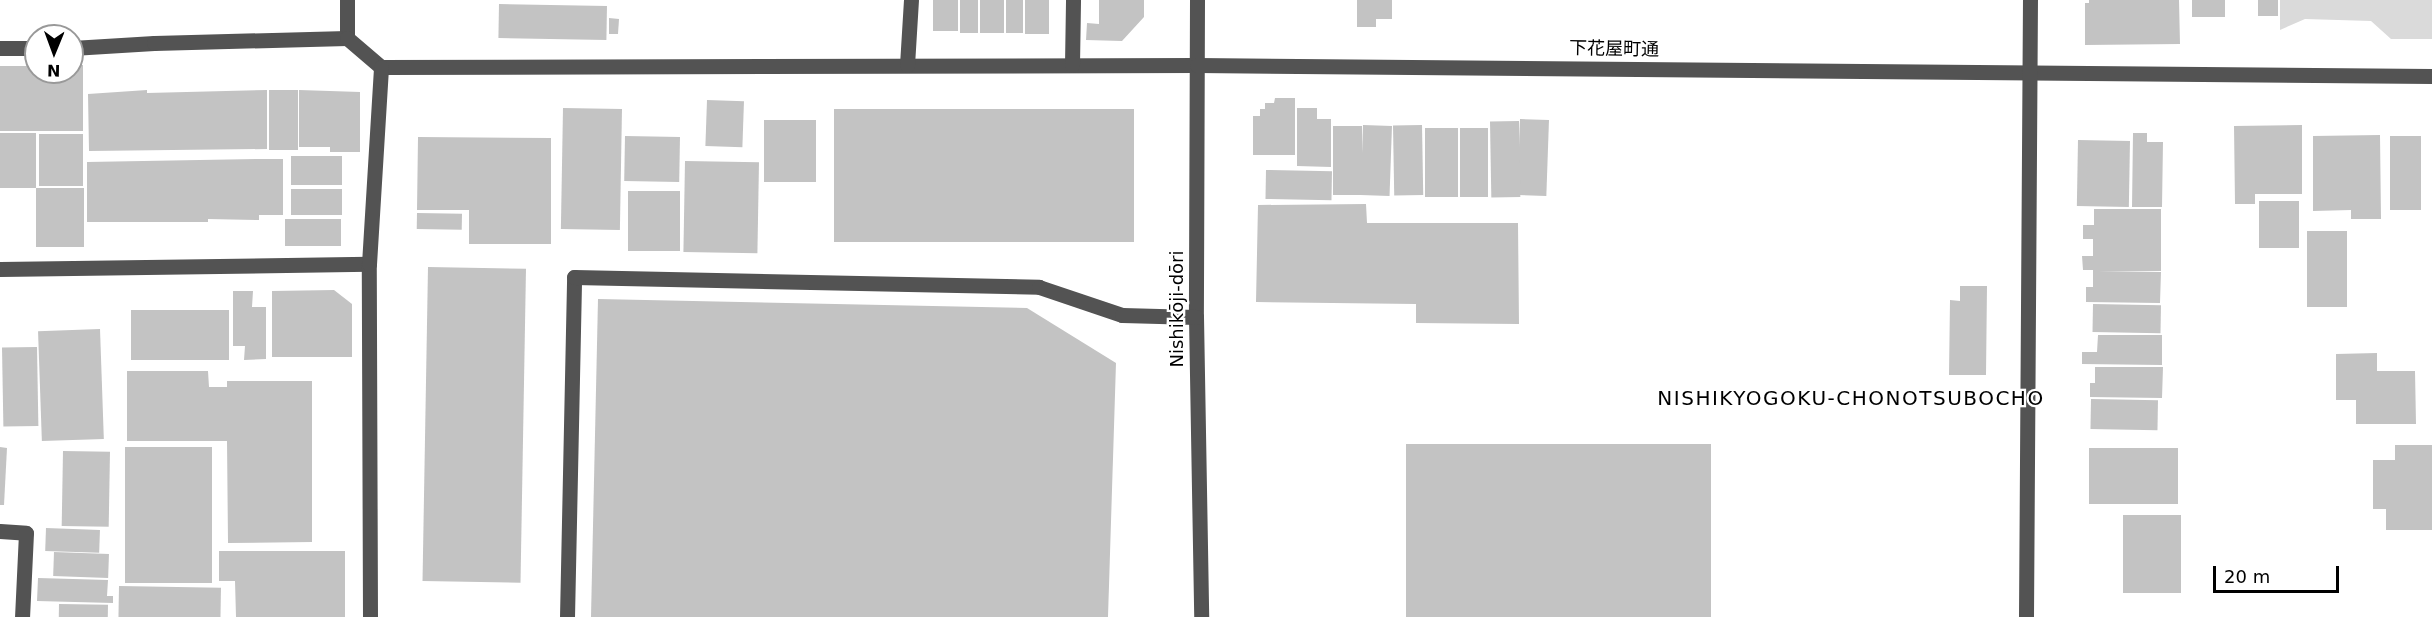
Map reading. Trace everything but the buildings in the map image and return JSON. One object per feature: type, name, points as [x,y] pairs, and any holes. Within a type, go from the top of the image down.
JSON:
[{"type":"street","points":[[347,0],[347,39]]},
{"type":"street","points":[[908,65],[911,0]]},
{"type":"street","points":[[1072,65],[1073,0]]},
{"type":"street","name":"Nishikōji-dōri","points":[[1197,0],[1196,317],[1201,617]]},
{"type":"street","points":[[2026,617],[2030,0]]},
{"type":"street","points":[[84,48],[154,43],[347,39],[381,67],[369,264],[370,617]]},
{"type":"street","points":[[0,48],[24,48]]},
{"type":"street","name":"下花屋町通","points":[[381,67],[1197,64],[2432,76]]},
{"type":"street","points":[[0,269],[369,264]]},
{"type":"street","points":[[567,617],[574,277],[1039,287],[1122,315],[1196,317]]},
{"type":"street","points":[[0,531],[26,533],[22,617]]},
{"type":"shaded area","points":[[2280,0],[2432,0],[2432,39],[2391,39],[2371,21],[2305,19],[2280,30]]},
{"type":"district","name":"NISHIKYOGOKU-CHONOTSUBOCHO","points":[[1851,398]]}]
